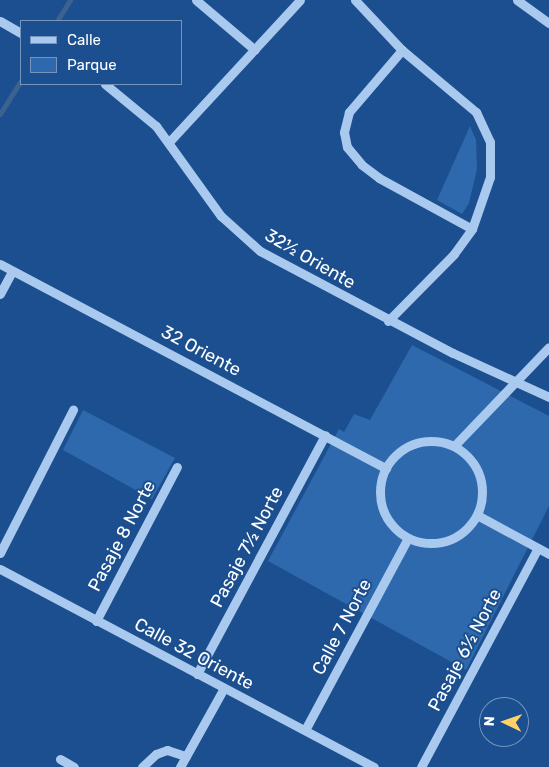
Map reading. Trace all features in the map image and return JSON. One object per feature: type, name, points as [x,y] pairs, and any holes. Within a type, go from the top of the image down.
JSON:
[{"type":"street","points":[[196,0],[255,50]]},
{"type":"street","points":[[169,142],[300,0]]},
{"type":"street","points":[[355,0],[402,50],[472,108],[487,130],[490,177],[472,229],[454,254],[405,307],[388,320]]},
{"type":"street","points":[[517,0],[549,23]]},
{"type":"street","points":[[0,21],[20,32]]},
{"type":"street","points":[[402,50],[352,106],[344,123],[344,136],[350,152],[370,172],[472,229]]},
{"type":"street","name":"32½ Oriente","points":[[105,85],[141,111],[169,142],[211,203],[246,239],[276,262],[388,320],[549,397]]},
{"type":"street","name":"32 Oriente","points":[[0,264],[386,468]]},
{"type":"street","points":[[0,294],[12,271]]},
{"type":"street","points":[[454,446],[549,346]]},
{"type":"street","points":[[0,552],[73,410]]},
{"type":"street","name":"Pasaje 7½ Norte","points":[[198,674],[325,435]]},
{"type":"street","points":[[435,441],[454,446],[472,460],[482,481],[482,499],[477,515],[462,533],[452,539],[430,544],[408,538],[397,530],[382,508],[380,494],[386,468],[398,453],[416,443],[435,441]]},
{"type":"street","name":"Pasaje 8 Norte","points":[[96,621],[177,467]]},
{"type":"street","points":[[477,515],[549,554]]},
{"type":"street","name":"Calle 7 Norte","points":[[305,730],[408,538]]},
{"type":"street","name":"Pasaje 6½ Norte","points":[[421,767],[538,548]]},
{"type":"street","name":"Calle 32 Oriente","points":[[0,569],[374,767]]},
{"type":"street","points":[[180,767],[224,688]]},
{"type":"street","points":[[142,767],[156,754],[167,750],[186,756]]},
{"type":"street","points":[[60,758],[74,767]]},
{"type":"green space","points":[[470,126],[476,140],[477,169],[469,203],[462,214],[437,200]]},
{"type":"green space","points":[[412,345],[549,416],[549,506],[466,670],[268,561],[339,429],[344,432],[354,414],[370,420]]},
{"type":"green space","points":[[83,410],[175,458],[152,499],[63,450]]},
{"type":"waterway","points":[[58,20],[70,0]]},
{"type":"waterway","points":[[0,114],[20,82]]}]
